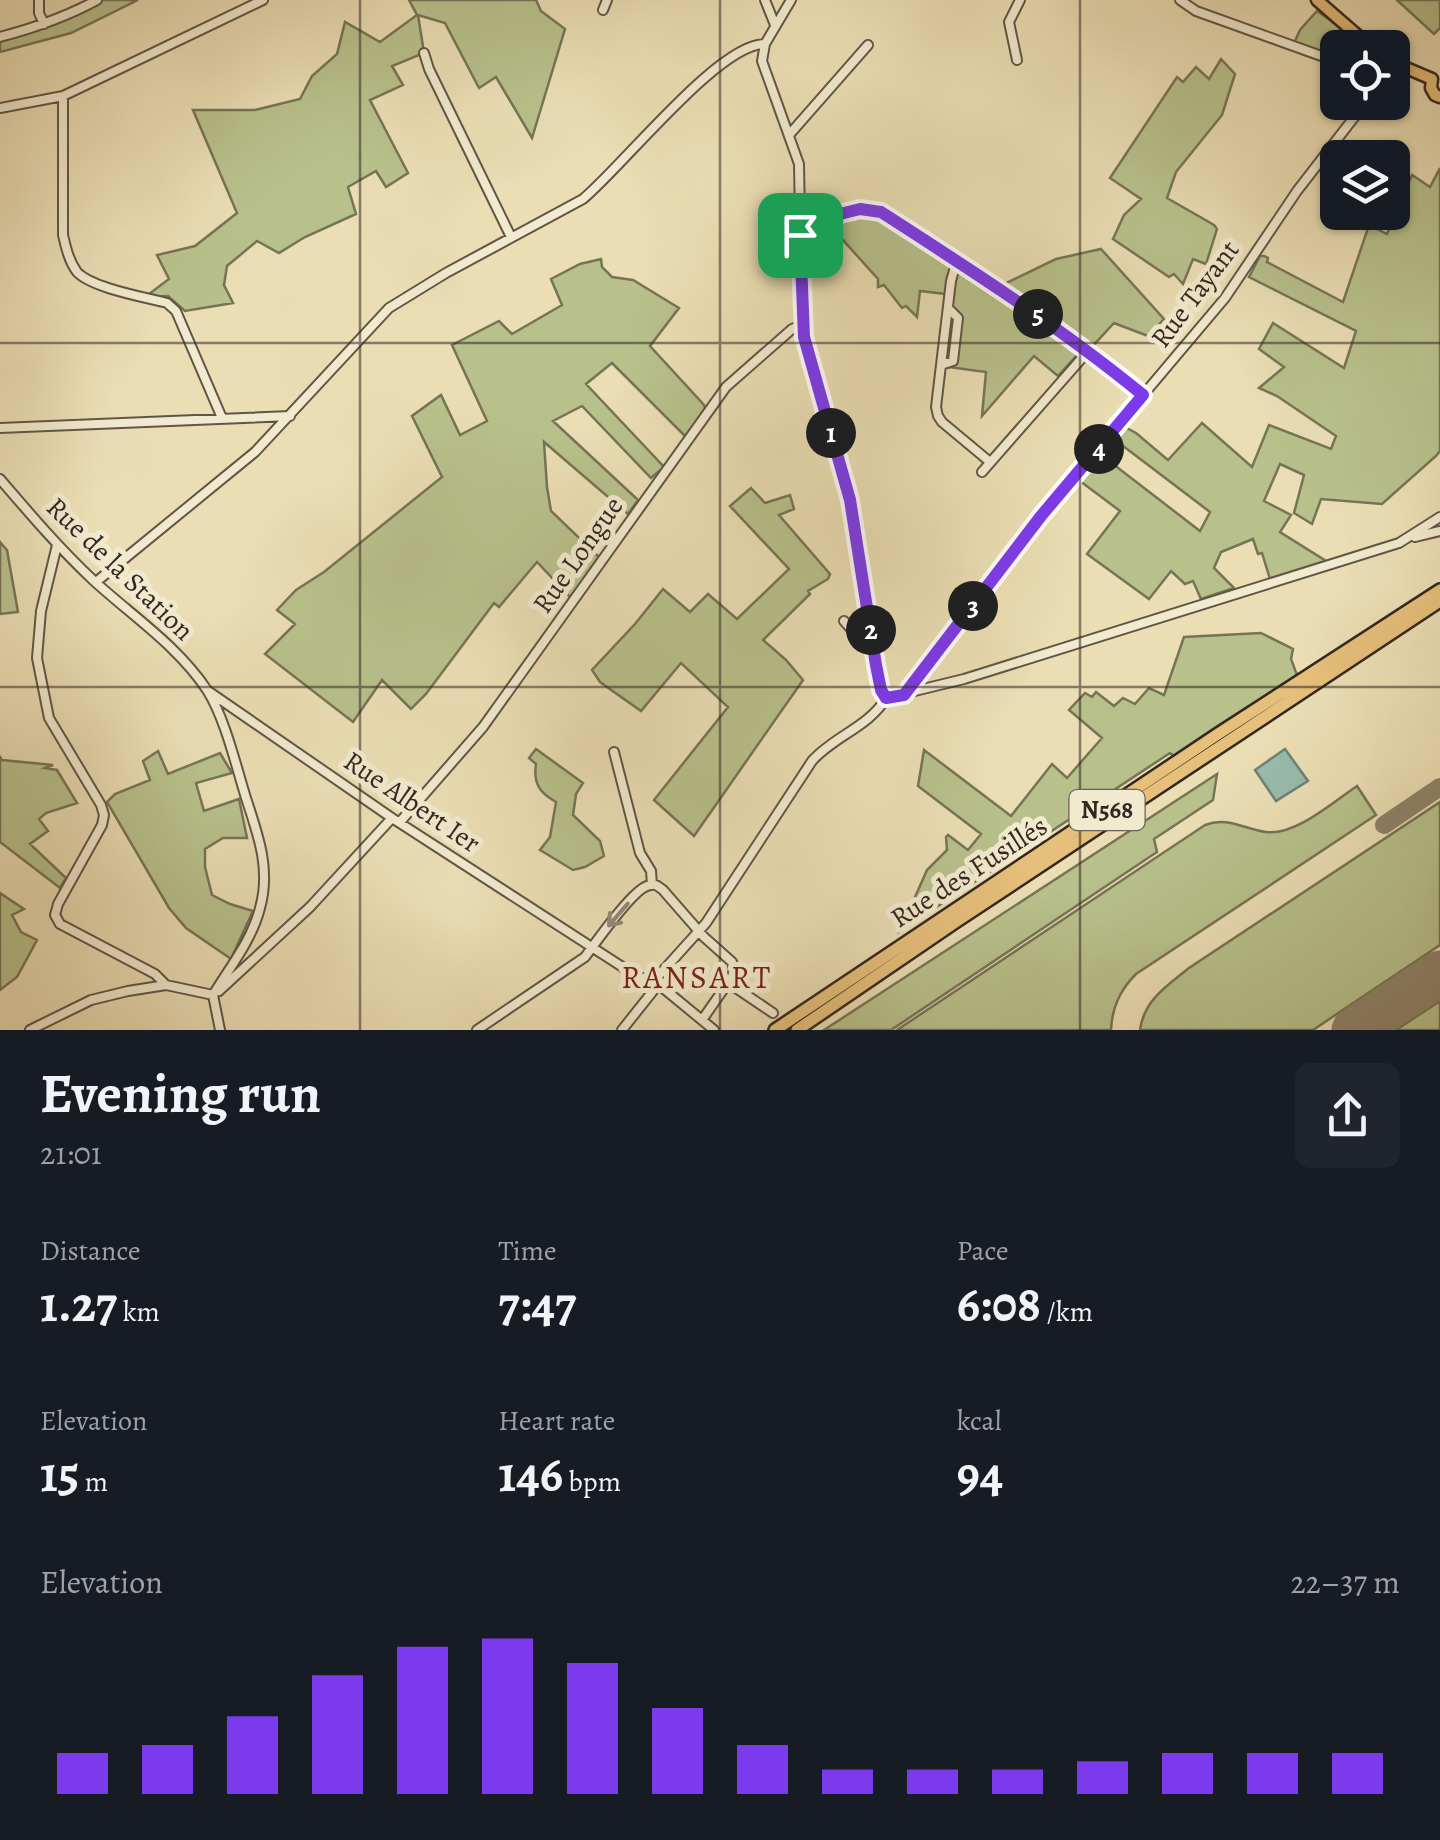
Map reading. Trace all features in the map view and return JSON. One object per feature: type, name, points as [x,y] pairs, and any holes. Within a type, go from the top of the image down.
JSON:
[{"type":"highway","name":"Rue des Fusillés","points":[[775,1030],[1440,590]]},
{"type":"highway","name":"Rue des Fusillés","points":[[797,1030],[1440,601]]},
{"type":"main road","points":[[1317,0],[1351,30]]},
{"type":"main road","points":[[1410,70],[1436,77],[1432,92],[1440,96]]},
{"type":"street","points":[[40,0],[39,13],[44,24]]},
{"type":"street","points":[[0,37],[73,14],[98,0]]},
{"type":"street","points":[[0,108],[63,96],[262,0]]},
{"type":"street","points":[[603,10],[607,0]]},
{"type":"street","points":[[765,0],[775,25]]},
{"type":"street","points":[[791,0],[765,44],[762,61],[799,164],[802,325],[850,500],[881,690],[886,698]]},
{"type":"street","points":[[1017,60],[1009,22],[1020,0]]},
{"type":"street","points":[[1180,0],[1196,11],[1320,56]]},
{"type":"street","points":[[96,582],[255,452],[390,308],[446,272],[583,199],[602,184],[689,90],[745,49],[765,44]]},
{"type":"street","points":[[789,135],[868,44]]},
{"type":"street","points":[[424,53],[428,69],[511,237]]},
{"type":"street","points":[[63,96],[63,232],[68,255],[86,280],[176,310],[222,418]]},
{"type":"street","name":"Rue Tayant","points":[[904,695],[1041,516],[1225,298],[1352,120]]},
{"type":"street","points":[[800,235],[840,214],[860,209],[881,212],[1088,350],[1143,395]]},
{"type":"street","points":[[957,260],[948,308],[958,318],[953,361],[941,365],[936,407],[938,416],[990,462]]},
{"type":"street","name":"Rue Longue","points":[[214,995],[310,908],[474,739],[726,387],[792,329],[802,325]]},
{"type":"street","points":[[982,472],[1088,350]]},
{"type":"street","points":[[0,428],[290,416]]},
{"type":"street","name":"Rue de la Station","points":[[0,479],[57,545],[170,646],[208,691]]},
{"type":"street","points":[[1406,540],[1440,517]]},
{"type":"street","points":[[661,973],[700,931],[812,761],[872,716],[886,698],[964,679],[1440,531]]},
{"type":"street","points":[[57,545],[40,611],[38,658],[50,718],[104,815],[55,915],[60,924],[155,974],[166,986]]},
{"type":"street","points":[[844,621],[852,630],[872,636]]},
{"type":"street","points":[[208,691],[265,863],[257,919],[214,995],[220,1030]]},
{"type":"street","name":"Rue Albert Ier","points":[[208,691],[396,820],[591,948],[646,979]]},
{"type":"street","points":[[614,752],[652,885]]},
{"type":"street","points":[[478,1030],[585,957],[640,891],[652,885],[663,890],[732,962],[734,969],[728,982],[702,1020]]},
{"type":"street","points":[[661,973],[652,972],[646,979],[647,986],[714,1030]]},
{"type":"street","points":[[622,1030],[666,982],[661,973]]},
{"type":"street","points":[[728,982],[773,1013]]},
{"type":"street","points":[[30,1030],[109,994],[166,986],[214,995]]},
{"type":"green space","points":[[103,0],[138,0],[71,33],[0,52],[0,41],[53,25]]},
{"type":"green space","points":[[409,0],[536,0],[541,11],[565,29],[532,138],[496,77],[479,88],[445,23],[418,15],[424,53],[392,66],[403,85],[370,100],[408,173],[386,187],[376,171],[348,187],[356,214],[279,253],[257,241],[227,266],[224,285],[233,303],[185,311],[168,296],[145,297],[169,279],[157,255],[195,246],[237,213],[193,110],[255,110],[300,99],[312,76],[337,54],[345,22],[380,42],[417,15]]},
{"type":"green space","points":[[1397,0],[1440,0],[1440,28],[1434,34]]},
{"type":"green space","points":[[1317,11],[1341,28],[1320,30],[1320,51],[1294,43]]},
{"type":"green space","points":[[1221,59],[1235,74],[1222,115],[1176,172],[1167,198],[1217,229],[1206,264],[1193,259],[1183,284],[1174,274],[1169,277],[1113,239],[1124,215],[1141,199],[1110,178],[1177,77],[1183,82],[1196,67],[1209,79]]},
{"type":"green space","points":[[1440,168],[1440,451],[1436,456],[1382,504],[1321,499],[1312,524],[1294,513],[1304,475],[1280,464],[1264,501],[1291,515],[1280,532],[1326,561],[1270,579],[1253,539],[1221,552],[1214,568],[1234,588],[1201,599],[1193,581],[1185,584],[1171,571],[1149,599],[1087,554],[1120,511],[1080,481],[1100,454],[1200,531],[1210,512],[1110,436],[1121,425],[1168,460],[1202,423],[1252,467],[1269,425],[1331,449],[1336,436],[1259,388],[1284,367],[1259,349],[1273,323],[1344,368],[1356,331],[1249,277],[1260,256],[1264,256],[1267,262],[1343,302],[1367,230],[1387,234],[1389,230],[1410,230],[1412,175],[1430,187]]},
{"type":"green space","points":[[860,209],[888,220],[952,259],[946,294],[920,291],[917,317],[906,306],[902,308],[884,285],[878,287],[878,279],[825,220]]},
{"type":"green space","points":[[1101,249],[1164,319],[1148,336],[1114,323],[1089,350],[998,287],[1056,259]]},
{"type":"green space","points":[[601,259],[602,267],[612,277],[633,280],[679,308],[650,346],[706,411],[686,437],[612,363],[586,384],[664,467],[651,478],[582,406],[553,421],[638,500],[628,514],[544,442],[551,511],[601,559],[572,599],[537,562],[499,607],[494,603],[411,709],[382,680],[353,722],[265,654],[295,624],[277,610],[296,590],[442,477],[412,416],[441,395],[460,435],[487,421],[452,345],[499,321],[512,334],[562,305],[551,279],[580,264]]},
{"type":"green space","points":[[961,269],[1078,349],[1058,376],[1034,356],[982,416],[986,372],[941,366],[952,277]]},
{"type":"green space","points":[[751,488],[765,503],[790,495],[794,509],[779,515],[830,574],[808,591],[810,594],[763,640],[803,680],[694,836],[654,800],[728,707],[681,663],[641,711],[600,682],[592,670],[663,589],[690,612],[708,594],[737,619],[789,569],[730,506]]},
{"type":"green space","points":[[0,542],[7,550],[18,612],[0,614]]},
{"type":"green space","points":[[1261,633],[1293,649],[1291,659],[1297,675],[1174,756],[1170,753],[900,931],[927,870],[947,850],[946,837],[968,850],[981,834],[918,786],[924,750],[1011,816],[1052,764],[1067,778],[1102,738],[1069,710],[1085,693],[1092,697],[1096,692],[1114,706],[1123,698],[1135,704],[1149,688],[1164,695],[1184,637]]},
{"type":"green space","points":[[536,749],[583,783],[576,794],[573,815],[600,841],[604,856],[585,867],[573,870],[540,850],[550,837],[556,802],[537,782],[536,764],[529,758]]},
{"type":"green space","points":[[158,751],[168,774],[220,753],[232,773],[196,783],[204,811],[239,799],[247,838],[223,838],[205,849],[212,895],[253,911],[231,959],[186,928],[169,908],[107,802],[115,794],[150,780],[143,761]]},
{"type":"green space","points":[[0,757],[53,765],[45,768],[57,770],[77,803],[39,819],[48,831],[30,844],[66,878],[60,888],[0,842]]},
{"type":"green space","points":[[1217,774],[1213,800],[1154,839],[1157,852],[891,1030],[824,1030]]},
{"type":"green space","points":[[1357,786],[1376,815],[1136,974],[1118,999],[1111,1030],[897,1030],[1205,825],[1228,822],[1266,832],[1289,829]]},
{"type":"green space","points":[[1440,802],[1440,945],[1313,1030],[1140,1030],[1151,1002],[1189,968]]},
{"type":"green space","points":[[0,893],[24,909],[12,915],[21,932],[37,940],[17,977],[0,990]]},
{"type":"green space","points":[[1440,1001],[1440,1030],[1396,1030]]},
{"type":"shaded area","points":[[1285,749],[1308,781],[1276,801],[1255,770]]},
{"type":"taxiway","points":[[1384,825],[1440,787]]},
{"type":"runway","points":[[1354,1030],[1440,973]]},
{"type":"district","name":"RANSART","points":[[697,977]]},
{"type":"route","points":[[860,209],[881,212],[1034,311],[1143,395],[1041,516],[904,695],[886,698],[881,690],[850,500],[804,337],[800,235],[840,214],[860,209]]}]
